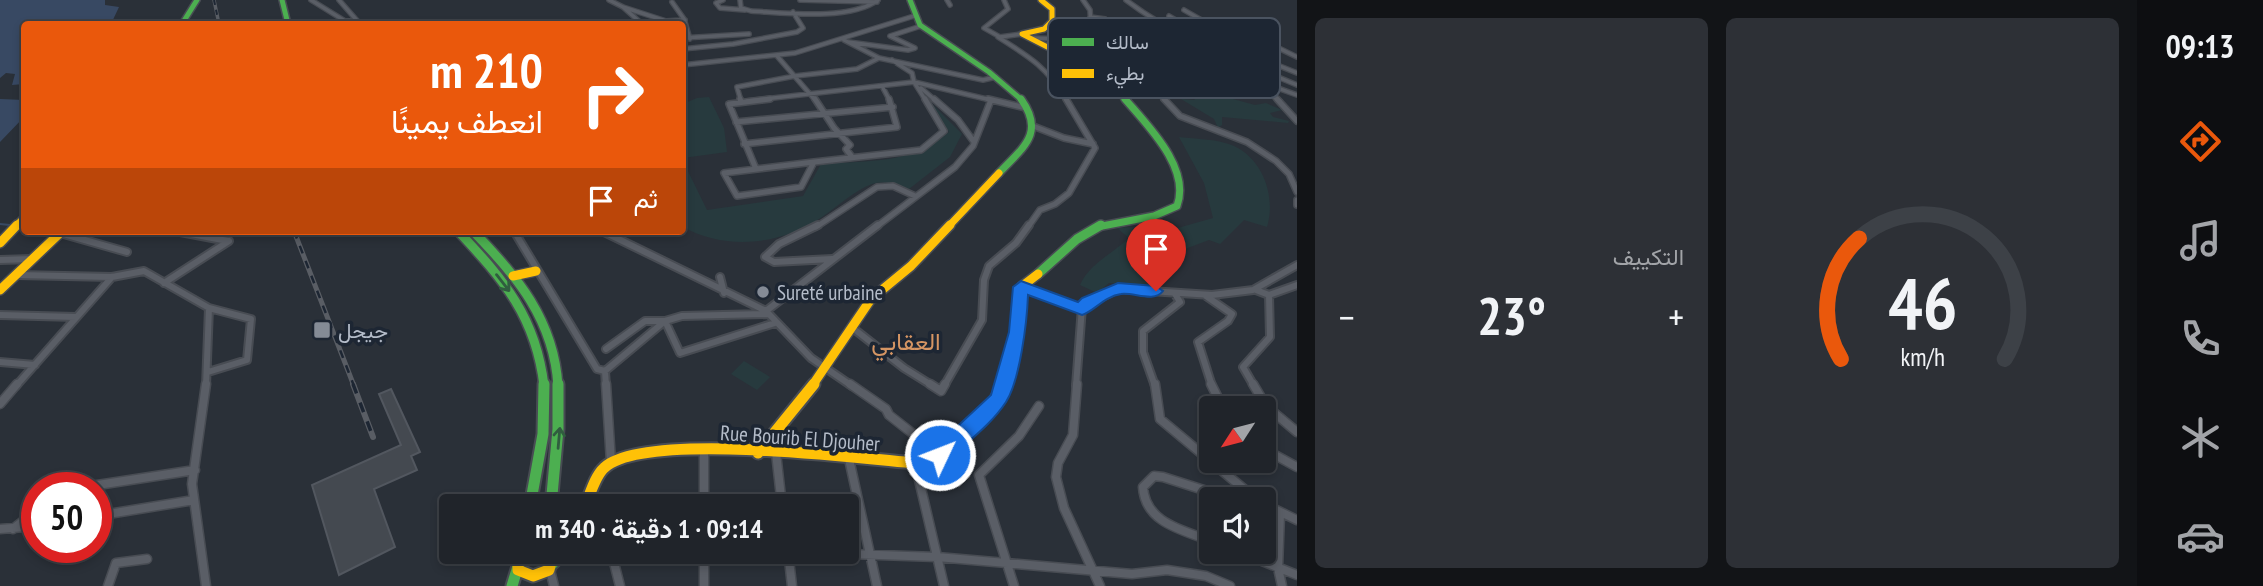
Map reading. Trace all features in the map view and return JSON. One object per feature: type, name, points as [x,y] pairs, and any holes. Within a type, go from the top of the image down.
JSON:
[{"type":"main road","points":[[184,21],[197,0]]},
{"type":"main road","points":[[275,0],[278,21]]},
{"type":"main road","points":[[282,0],[287,21]]},
{"type":"main road","points":[[758,453],[826,369],[871,299],[911,267],[945,231],[1024,145],[1033,126],[1026,107],[996,80],[960,57],[921,26],[914,16],[910,0]]},
{"type":"main road","points":[[1041,0],[1051,8],[1052,18]]},
{"type":"main road","points":[[1025,36],[1048,25]]},
{"type":"main road","points":[[1025,36],[1048,46]]},
{"type":"main road","points":[[1021,287],[1059,257],[1069,242],[1102,225],[1167,212],[1177,206],[1182,193],[1177,175],[1155,134],[1124,98]]},
{"type":"main road","points":[[0,243],[21,221]]},
{"type":"main road","points":[[0,290],[58,235]]},
{"type":"main road","points":[[461,235],[514,298],[531,327],[540,358],[545,422],[532,494]]},
{"type":"main road","points":[[477,235],[538,310],[549,339],[558,378],[560,427],[552,494]]},
{"type":"main road","points":[[513,276],[536,271]]},
{"type":"main road","name":"Rue Bourib El Djouher","points":[[611,462],[641,453],[704,450],[915,463],[940,455],[988,412],[999,397],[1018,332],[1021,287]]},
{"type":"main road","points":[[590,494],[600,472],[611,462]]},
{"type":"main road","points":[[512,586],[519,564]]},
{"type":"main road","points":[[521,564],[522,573],[530,578],[547,570]]},
{"type":"main road","points":[[547,564],[547,570]]},
{"type":"main road","points":[[539,586],[553,564]]},
{"type":"street","points":[[311,0],[345,21]]},
{"type":"street","points":[[339,0],[357,21]]},
{"type":"street","points":[[609,0],[666,21],[685,20]]},
{"type":"street","points":[[723,0],[716,3],[720,8],[793,12],[855,12],[877,1]]},
{"type":"street","points":[[740,0],[742,10]]},
{"type":"street","points":[[800,0],[877,1]]},
{"type":"street","points":[[1004,0],[1008,9],[984,28],[1048,73]]},
{"type":"street","points":[[1083,0],[1090,17],[1098,18]]},
{"type":"street","points":[[1126,0],[1150,18]]},
{"type":"street","points":[[672,2],[685,20]]},
{"type":"street","points":[[623,7],[639,21]]},
{"type":"street","points":[[1184,10],[1198,18]]},
{"type":"street","points":[[686,48],[797,32],[803,28],[793,12]]},
{"type":"street","points":[[686,65],[777,56],[810,49],[914,16]]},
{"type":"street","points":[[686,24],[694,47]]},
{"type":"street","points":[[848,42],[873,44],[903,52],[915,48],[890,36],[921,26]]},
{"type":"street","points":[[686,38],[749,34]]},
{"type":"street","points":[[1000,37],[1048,37]]},
{"type":"street","points":[[842,39],[879,58],[983,80],[996,80]]},
{"type":"street","points":[[1280,49],[1297,57]]},
{"type":"street","points":[[777,56],[812,96],[838,134],[850,145],[846,149],[852,156]]},
{"type":"street","points":[[741,102],[737,87],[795,76],[857,69],[879,58]]},
{"type":"street","points":[[815,161],[798,188],[737,196],[724,173],[852,156],[922,150],[944,131],[909,70],[892,60]]},
{"type":"street","points":[[1280,66],[1297,73]]},
{"type":"street","points":[[914,82],[958,120],[974,142]]},
{"type":"street","points":[[756,169],[729,104],[914,82],[1026,107]]},
{"type":"street","points":[[744,144],[897,127],[893,107],[882,86]]},
{"type":"street","points":[[1280,88],[1297,95]]},
{"type":"street","points":[[853,329],[904,368],[942,391],[982,320],[984,280],[989,266],[1016,243],[1040,210],[1055,204],[1069,193],[1095,151],[1066,98]]},
{"type":"street","points":[[1164,98],[1180,116],[1247,142],[1276,161],[1289,174],[1297,192]]},
{"type":"street","points":[[1276,98],[1297,121]]},
{"type":"street","points":[[606,349],[645,321],[665,321],[682,316],[767,313],[832,258],[955,167],[970,151],[991,100]]},
{"type":"street","points":[[736,122],[893,107]]},
{"type":"street","points":[[1033,126],[1073,141],[1093,144]]},
{"type":"street","points":[[832,258],[774,262],[765,257],[779,244],[808,232],[877,187],[893,186],[915,196]]},
{"type":"street","points":[[71,235],[127,252]]},
{"type":"street","points":[[164,283],[229,241],[197,235]]},
{"type":"street","points":[[516,235],[597,369],[604,371]]},
{"type":"street","points":[[610,235],[767,313],[826,369],[886,409],[889,415],[940,455]]},
{"type":"street","points":[[0,260],[32,259]]},
{"type":"street","points":[[1100,586],[1091,572],[1065,508],[1056,477],[1058,463],[1073,435],[1082,309],[1087,302],[1118,289],[1205,295],[1255,290],[1297,265]]},
{"type":"street","points":[[16,275],[112,277],[144,271],[209,308],[251,319],[247,360],[208,372]]},
{"type":"street","points":[[0,404],[112,277]]},
{"type":"street","points":[[720,277],[724,293]]},
{"type":"street","points":[[1255,290],[1269,295],[1297,285]]},
{"type":"street","points":[[1021,287],[1082,309]]},
{"type":"street","points":[[1175,294],[1180,302],[1143,331],[1143,352],[1158,393],[1160,419],[1242,487]]},
{"type":"street","points":[[1205,295],[1232,314],[1228,321],[1198,342],[1207,376],[1217,396]]},
{"type":"street","points":[[1269,295],[1270,337],[1243,367],[1266,406],[1297,432]]},
{"type":"street","points":[[206,586],[192,484],[208,372],[209,308]]},
{"type":"street","points":[[0,315],[76,317]]},
{"type":"street","points":[[604,371],[665,321]]},
{"type":"street","points":[[665,321],[680,353],[775,323]]},
{"type":"street","points":[[0,362],[35,365]]},
{"type":"street","points":[[604,371],[611,462]]},
{"type":"street","points":[[1014,586],[979,475],[1019,436],[1039,406]]},
{"type":"street","points":[[774,435],[780,494]]},
{"type":"street","points":[[704,450],[704,494]]},
{"type":"street","points":[[1276,456],[1297,467]]},
{"type":"street","points":[[849,459],[877,586]]},
{"type":"street","points":[[915,463],[944,586]]},
{"type":"street","points":[[112,483],[195,470]]},
{"type":"street","points":[[1199,488],[1154,476],[1143,486],[1142,495],[1152,514],[1199,536]]},
{"type":"street","points":[[112,513],[194,500]]},
{"type":"street","points":[[1276,511],[1297,520]]},
{"type":"street","points":[[1280,513],[1278,568],[1282,586]]},
{"type":"street","points":[[11,530],[21,522]]},
{"type":"street","points":[[0,529],[21,528]]},
{"type":"street","points":[[859,555],[937,557],[1007,566],[1132,574],[1167,570],[1206,576],[1230,586]]},
{"type":"street","points":[[108,586],[116,564],[147,559]]},
{"type":"street","points":[[614,564],[620,586]]},
{"type":"street","points":[[704,564],[704,586]]},
{"type":"street","points":[[789,564],[792,586]]},
{"type":"street","points":[[1268,564],[1297,575]]},
{"type":"street","points":[[547,570],[554,586]]},
{"type":"green space","points":[[709,97],[724,128],[727,152],[686,158],[686,103]]},
{"type":"green space","points":[[1194,98],[1232,98],[1255,105],[1266,103],[1282,110],[1270,113],[1273,117],[1289,121],[1222,117],[1222,125],[1218,128],[1214,119],[1181,99],[1195,100]]},
{"type":"green space","points":[[929,101],[962,134],[950,157],[909,189],[886,183],[872,184],[859,190],[822,217],[789,234],[754,242],[736,242],[718,240],[686,228],[686,167],[707,210],[803,196],[821,164],[904,156],[934,143],[949,132]]},
{"type":"green space","points":[[1179,137],[1228,144],[1253,160],[1268,192],[1270,204],[1267,227],[1244,220],[1220,244],[1209,240],[1153,261],[1139,272],[1154,286],[1109,283],[1097,293],[1080,285],[1095,265],[1129,238],[1117,228],[1134,227],[1153,235],[1213,218],[1204,183]]},
{"type":"green space","points":[[744,361],[770,377],[757,390],[731,374]]},
{"type":"water","points":[[0,0],[105,0],[105,5],[119,7],[112,21],[21,21],[21,84],[12,85],[15,74],[6,73],[0,78]]},
{"type":"water","points":[[0,99],[21,100],[21,120],[0,142]]},
{"type":"building","points":[[391,389],[420,452],[411,456],[417,470],[374,489],[395,547],[339,575],[312,485],[401,445],[379,394]]},
{"type":"building","points":[[939,466],[954,477],[946,484],[926,483],[923,470]]},
{"type":"waterway","points":[[0,224],[10,225]]},
{"type":"railway","points":[[214,0],[218,21]]},
{"type":"railway","points":[[296,235],[354,386]]},
{"type":"railway","points":[[353,384],[373,437]]},
{"type":"traffic: fast","points":[[184,21],[197,0]]},
{"type":"traffic: fast","points":[[282,0],[287,21]]},
{"type":"traffic: fast","points":[[910,0],[920,25],[1007,86],[1022,101],[1031,116],[1030,137],[999,173]]},
{"type":"traffic: fast","points":[[1038,274],[1069,245],[1095,228],[1163,213],[1177,206],[1182,194],[1169,157],[1124,98]]},
{"type":"traffic: fast","points":[[462,235],[511,292],[535,338],[541,362],[544,410],[543,434],[532,494]]},
{"type":"traffic: fast","points":[[477,235],[507,266],[529,295],[546,329],[553,353],[559,404],[552,494]]},
{"type":"traffic: fast","points":[[512,586],[518,566]]},
{"type":"traffic: slow","points":[[1041,0],[1052,9],[1052,18]]},
{"type":"traffic: slow","points":[[1048,25],[1044,29],[1022,34],[1048,47]]},
{"type":"traffic: slow","points":[[758,453],[826,369],[871,299],[911,266],[999,173]]},
{"type":"traffic: slow","points":[[0,243],[21,221]]},
{"type":"traffic: slow","points":[[0,290],[58,235]]},
{"type":"traffic: slow","points":[[513,276],[536,271]]},
{"type":"traffic: slow","points":[[591,494],[603,468],[626,457],[660,451],[752,450],[915,463],[936,458],[988,412],[999,397],[1018,332],[1021,287],[1038,274]]},
{"type":"traffic: slow","points":[[518,564],[518,570],[533,576],[549,570],[550,564]]},
{"type":"place","name":"Sureté urbaine","points":[[763,292]]},
{"type":"place","name":"جيجل","points":[[322,330]]},
{"type":"district","name":"العقابي","points":[[906,341]]},
{"type":"route","points":[[940,455],[988,412],[999,397],[1018,332],[1021,287],[1082,309],[1087,302],[1118,289],[1156,291]]}]
